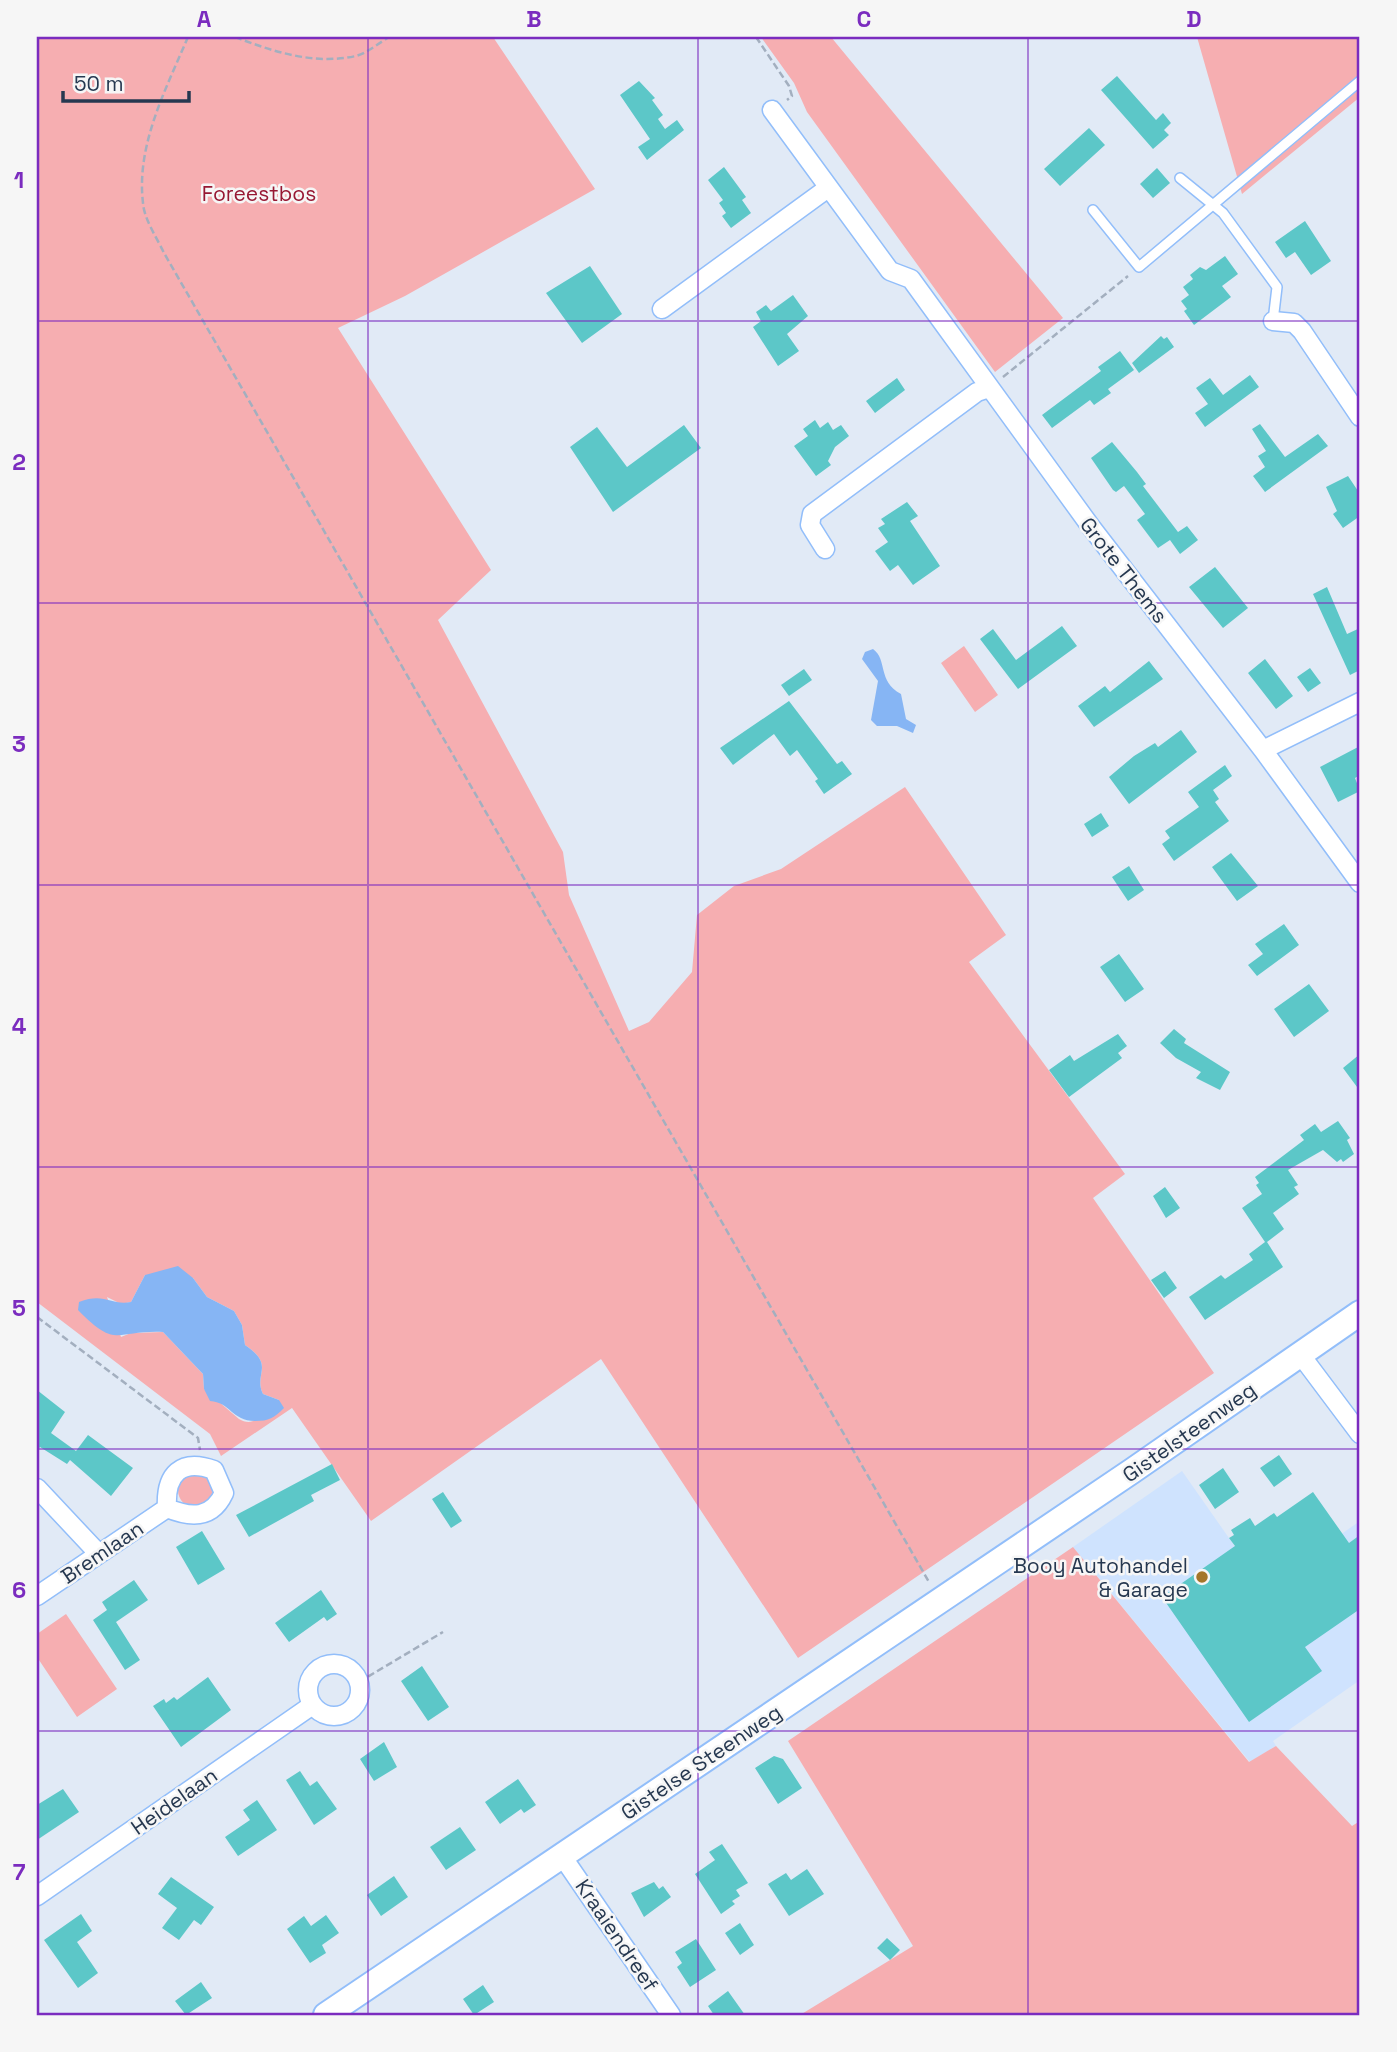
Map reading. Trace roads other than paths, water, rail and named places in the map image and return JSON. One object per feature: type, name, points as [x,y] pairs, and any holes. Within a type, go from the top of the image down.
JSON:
[{"type":"main road","name":"Gistelsteenweg","points":[[1076,1509],[1360,1313]]},
{"type":"main road","name":"Gistelse Steenweg","points":[[326,2015],[1076,1509]]},
{"type":"street","name":"Grote Thems","points":[[772,110],[890,271],[911,279],[1091,527],[1263,750],[1360,883]]},
{"type":"street","points":[[662,309],[828,188]]},
{"type":"street","points":[[1273,321],[1294,323],[1302,331],[1360,417]]},
{"type":"street","points":[[825,549],[810,525],[812,514],[977,392],[989,388]]},
{"type":"street","points":[[1263,750],[1360,702]]},
{"type":"street","points":[[1300,1354],[1360,1434]]},
{"type":"street","points":[[202,1465],[214,1470],[221,1480],[224,1493],[218,1504],[196,1516],[167,1508],[166,1492],[173,1476],[185,1466],[202,1465]]},
{"type":"street","points":[[37,1488],[99,1554]]},
{"type":"street","name":"Bremlaan","points":[[37,1596],[167,1508]]},
{"type":"street","points":[[323,1666],[348,1668],[357,1675],[361,1696],[355,1706],[343,1715],[326,1716],[311,1706],[307,1684],[313,1673],[323,1666]]},
{"type":"street","name":"Heidelaan","points":[[37,1896],[311,1706]]},
{"type":"street","name":"Kraaiendreef","points":[[562,1856],[671,2015]]},
{"type":"lane","points":[[1093,210],[1139,267],[1360,81]]},
{"type":"lane","points":[[1180,178],[1223,213],[1277,288],[1273,321]]},
{"type":"water","points":[[873,649],[878,654],[889,683],[901,694],[906,719],[916,725],[913,733],[897,726],[877,726],[871,720],[878,681],[862,659],[865,652]]},
{"type":"water","points":[[178,1266],[193,1278],[207,1297],[234,1311],[242,1325],[245,1345],[262,1364],[260,1380],[263,1394],[279,1400],[284,1408],[274,1417],[247,1420],[217,1402],[210,1401],[204,1389],[203,1374],[163,1332],[109,1334],[78,1310],[79,1302],[88,1299],[131,1302],[145,1275]]},
{"type":"place","name":"Booy Autohandel & Garage","points":[[1202,1577]]},
{"type":"park label","name":"Foreestbos","points":[[259,193]]}]
